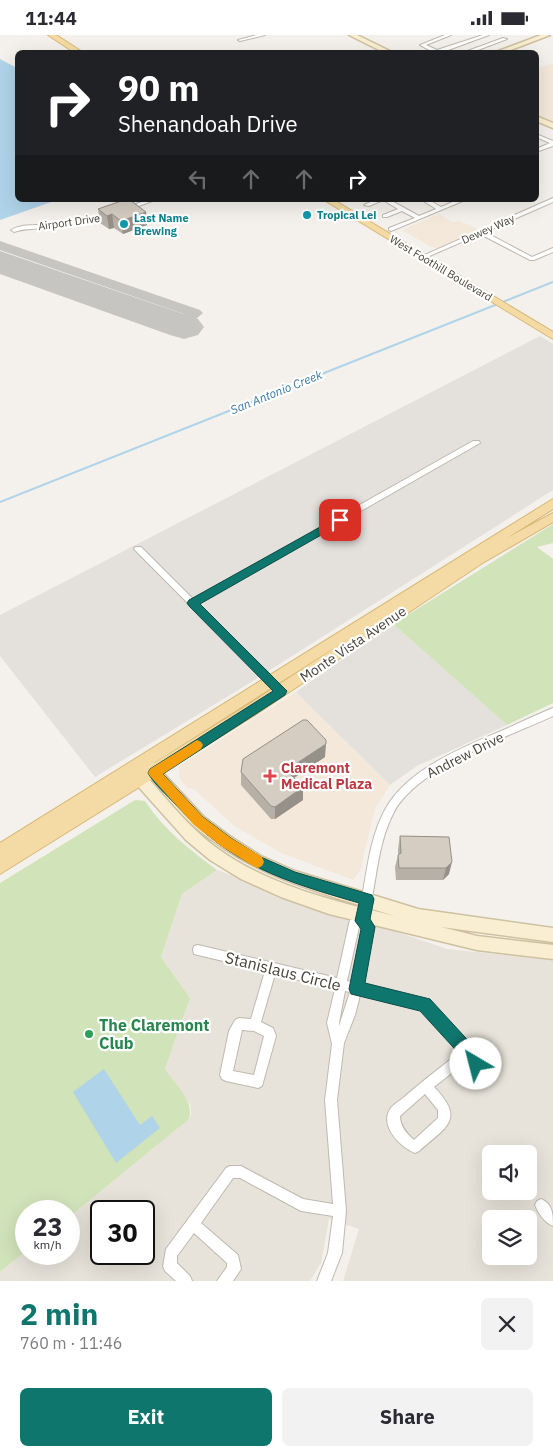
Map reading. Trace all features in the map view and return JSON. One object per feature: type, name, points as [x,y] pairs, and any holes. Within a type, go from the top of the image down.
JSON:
[{"type":"main road","points":[[51,35],[77,50]]},
{"type":"main road","points":[[352,35],[384,50]]},
{"type":"main road","points":[[504,50],[547,35]]},
{"type":"main road","points":[[539,120],[553,126]]},
{"type":"main road","name":"West Foothill Boulevard","points":[[332,202],[427,255],[502,301],[553,336]]},
{"type":"main road","name":"West Foothill Boulevard","points":[[346,202],[394,228],[427,255]]},
{"type":"main road","name":"West Foothill Boulevard","points":[[502,301],[553,327]]},
{"type":"main road","name":"Monte Vista Avenue","points":[[276,686],[553,503]]},
{"type":"main road","name":"Monte Vista Avenue","points":[[0,867],[143,771],[276,686],[477,561],[553,517]]},
{"type":"main road","points":[[143,771],[198,821],[226,842],[256,861],[293,877],[418,915],[479,926],[553,935]]},
{"type":"main road","points":[[143,771],[191,835],[215,855],[246,874],[286,892],[363,918],[477,943],[553,952]]},
{"type":"main road","name":"Monte Vista Avenue","points":[[0,852],[143,771]]},
{"type":"street","points":[[240,40],[263,35]]},
{"type":"street","points":[[432,50],[422,45],[448,35]]},
{"type":"street","points":[[442,50],[487,35],[502,40]]},
{"type":"street","points":[[471,50],[502,40]]},
{"type":"street","points":[[463,43],[480,50]]},
{"type":"street","points":[[539,136],[553,143]]},
{"type":"street","points":[[539,150],[553,143]]},
{"type":"street","name":"Dewey Way","points":[[427,255],[553,200]]},
{"type":"street","name":"Airport Drive","points":[[14,230],[20,227],[50,226],[100,218],[146,202]]},
{"type":"street","points":[[367,205],[375,202]]},
{"type":"street","points":[[390,202],[415,220]]},
{"type":"street","points":[[429,202],[441,209]]},
{"type":"street","points":[[394,228],[457,202]]},
{"type":"street","points":[[385,215],[402,209]]},
{"type":"street","points":[[481,232],[532,259],[553,250]]},
{"type":"street","points":[[193,603],[476,443]]},
{"type":"street","points":[[138,549],[276,686]]},
{"type":"street","name":"Andrew Drive","points":[[363,918],[382,827],[395,802],[414,781],[447,762],[553,712]]},
{"type":"street","points":[[324,1281],[335,1253],[340,1211],[331,1100],[338,1043],[334,1023],[354,924],[363,918],[368,927],[356,989],[346,1027],[338,1043]]},
{"type":"street","name":"Stanislaus Circle","points":[[198,950],[424,1005],[469,1053],[482,1075]]},
{"type":"street","points":[[255,1025],[271,968]]},
{"type":"street","points":[[239,1024],[255,1025],[270,1032],[258,1082],[226,1075],[235,1031],[239,1024]]},
{"type":"street","points":[[425,1086],[445,1109],[446,1115],[444,1121],[415,1147],[409,1144],[394,1126],[392,1119],[394,1113],[425,1086],[469,1053]]},
{"type":"street","points":[[185,1281],[170,1266],[171,1254],[230,1172],[241,1172],[301,1205],[340,1211]]},
{"type":"street","points":[[541,1205],[553,1219]]},
{"type":"street","points":[[193,1224],[233,1260],[234,1269],[224,1281]]},
{"type":"shaded area","points":[[553,63],[553,122],[539,115],[539,68]]},
{"type":"shaded area","points":[[439,214],[452,222],[460,221],[480,230],[438,248],[431,247],[402,230]]},
{"type":"shaded area","points":[[540,336],[553,344],[553,490],[253,681],[95,777],[0,656],[0,615]]},
{"type":"shaded area","points":[[393,624],[507,725],[417,766],[390,785],[296,692]]},
{"type":"shaded area","points":[[296,692],[390,785],[375,808],[360,871],[353,880],[281,853],[234,826],[195,790],[186,787],[179,777],[179,766]]},
{"type":"shaded area","points":[[217,870],[447,949],[553,960],[553,1281],[343,1281],[359,1229],[329,1219],[321,1263],[310,1281],[0,1281],[0,1272],[15,1260],[15,1265],[80,1265],[80,1208],[188,1120],[191,1114],[191,1106],[165,1069],[190,998],[161,957],[182,894]]},
{"type":"green space","points":[[553,524],[553,543],[537,547],[553,559],[553,703],[507,725],[393,624]]},
{"type":"green space","name":"The Claremont Club","points":[[135,800],[145,801],[169,830],[187,847],[217,870],[182,894],[161,957],[190,998],[165,1069],[187,1100],[190,1114],[188,1120],[80,1208],[80,1200],[15,1200],[15,1260],[0,1272],[0,883]]},
{"type":"water","points":[[0,59],[15,67],[15,202],[51,202],[0,220]]},
{"type":"water","points":[[104,1069],[140,1125],[152,1116],[160,1128],[116,1163],[73,1092]]},
{"type":"building","points":[[118,202],[133,202],[146,212],[121,221],[112,214],[107,216],[98,209]]},
{"type":"building","name":"Claremont Medical Plaza","points":[[303,720],[307,720],[326,740],[326,744],[291,767],[290,774],[303,787],[275,807],[271,806],[241,772],[243,759]]},
{"type":"building","points":[[400,836],[449,837],[452,862],[446,868],[399,868],[398,855],[401,853]]},
{"type":"waterway","name":"San Antonio Creek","points":[[0,502],[553,282]]},
{"type":"taxiway","points":[[0,245],[195,313],[180,325]]},
{"type":"runway","points":[[0,262],[184,327]]},
{"type":"slow traffic","points":[[197,745],[154,773],[198,821],[226,842],[258,862]]},
{"type":"place","name":"Tropical Lei","points":[[307,215]]},
{"type":"place","name":"Last Name Brewing","points":[[124,224]]},
{"type":"place","name":"Claremont Medical Plaza","points":[[270,776]]},
{"type":"place","name":"The Claremont Club","points":[[89,1034]]},
{"type":"route","points":[[340,520],[193,603],[281,691],[154,773],[198,821],[256,861],[293,877],[367,899],[362,921],[368,927],[356,989],[424,1005],[469,1053],[476,1064]]}]
